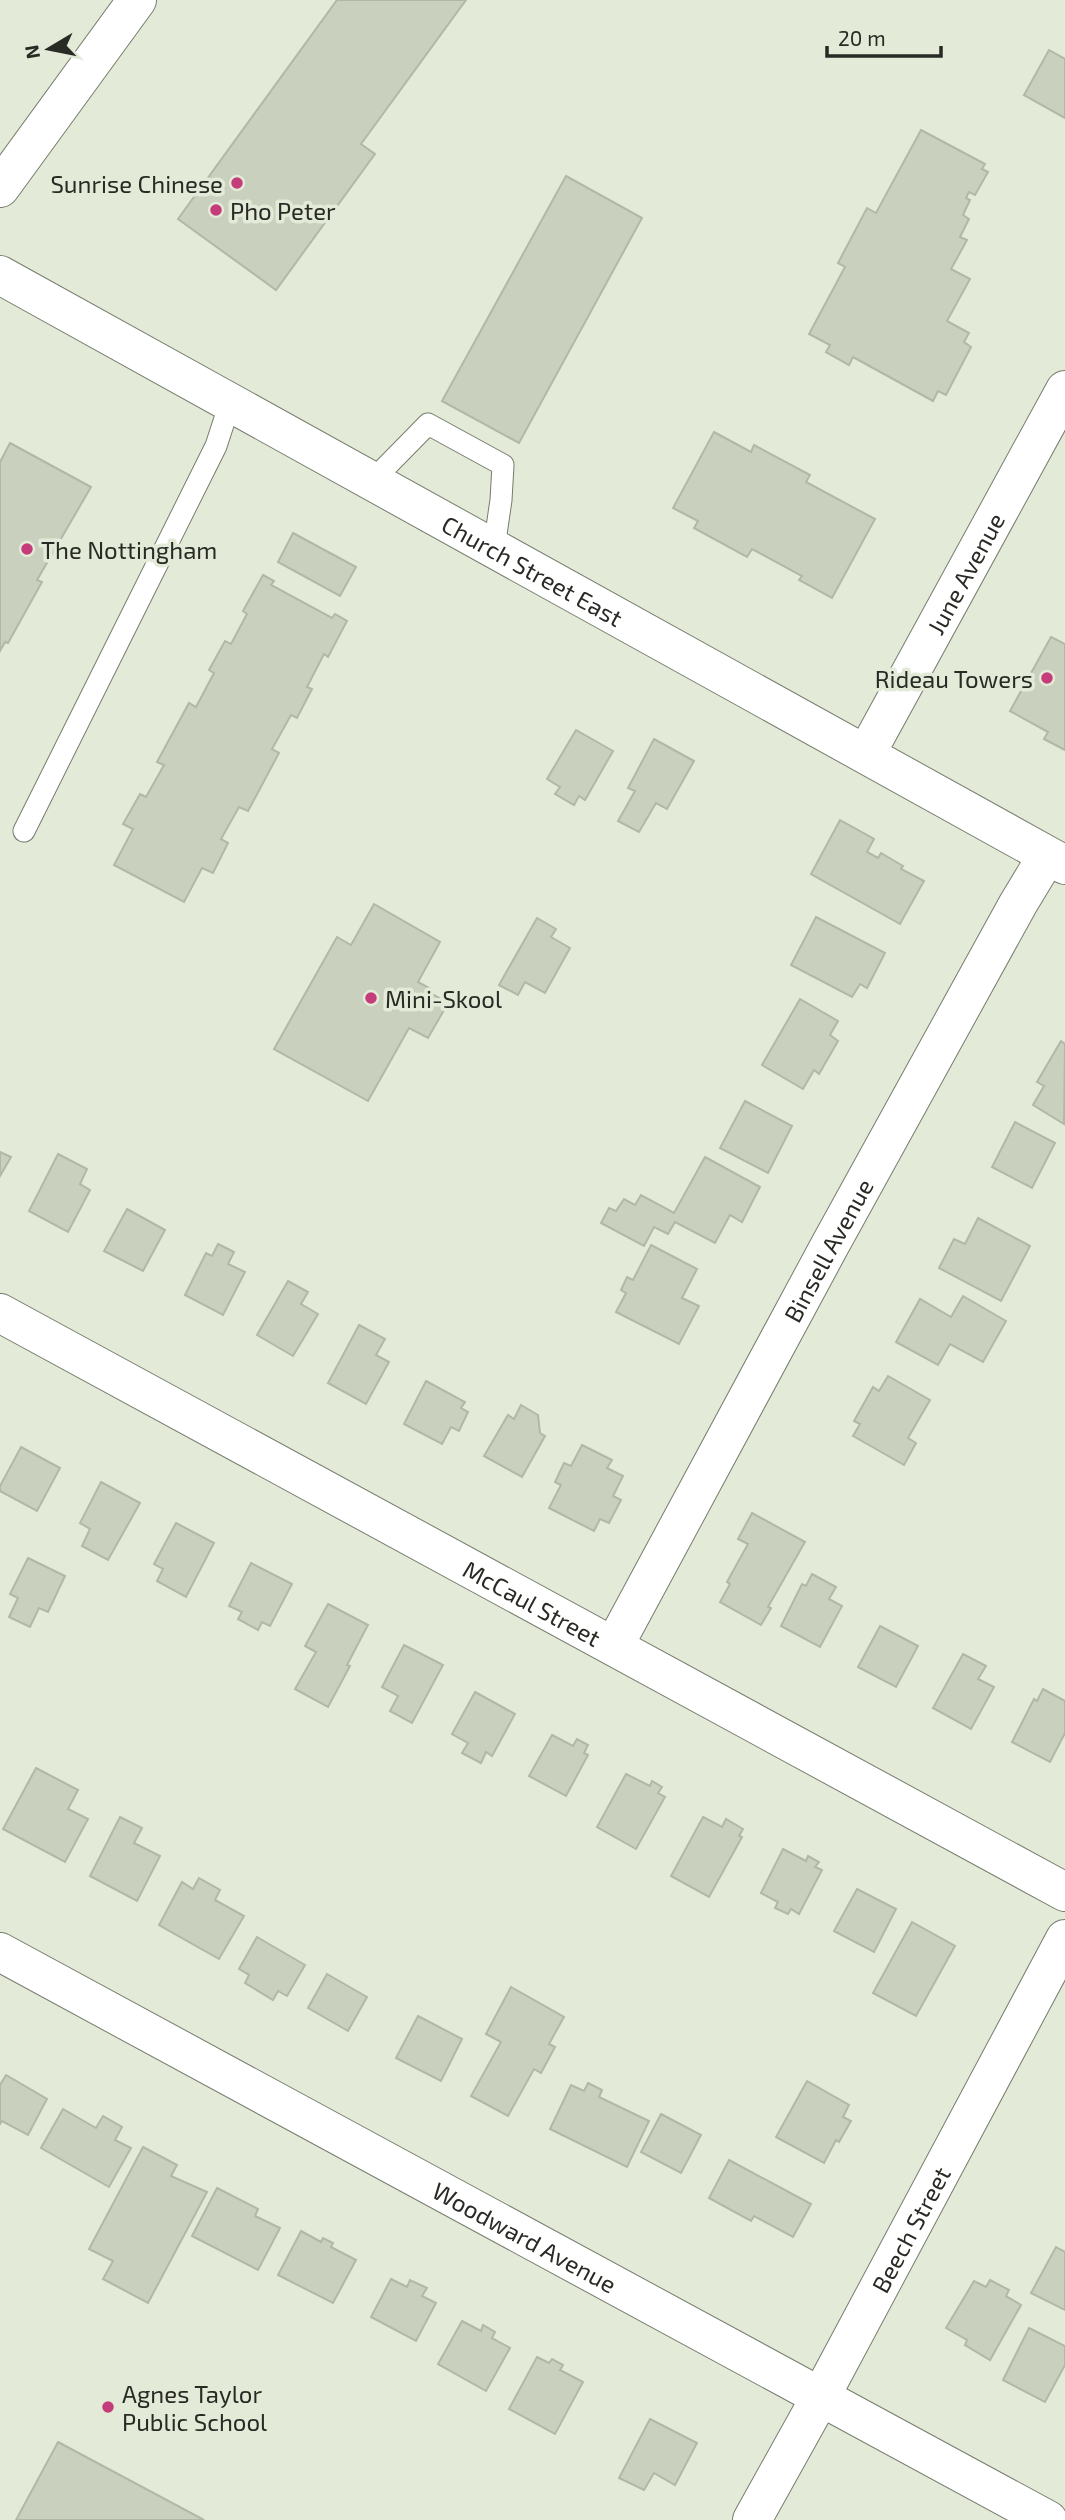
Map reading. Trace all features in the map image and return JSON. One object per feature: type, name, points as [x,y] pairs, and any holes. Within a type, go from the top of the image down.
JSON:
[{"type":"street","points":[[0,188],[137,0]]},
{"type":"street","name":"Church Street East","points":[[0,275],[1056,861]]},
{"type":"street","name":"June Avenue","points":[[866,754],[1065,390]]},
{"type":"street","name":"Binsell Avenue","points":[[614,1646],[843,1221],[1018,904],[1056,861]]},
{"type":"street","name":"McCaul Street","points":[[0,1313],[1065,1892]]},
{"type":"street","name":"Beech Street","points":[[752,2520],[1065,1939]]},
{"type":"street","name":"Woodward Avenue","points":[[0,1952],[1048,2520]]},
{"type":"lane","points":[[24,831],[216,446],[230,403]]},
{"type":"lane","points":[[372,481],[428,424],[503,465],[494,548]]},
{"type":"building","points":[[337,0],[466,0],[361,144],[375,154],[276,290],[178,219]]},
{"type":"building","points":[[1049,50],[1065,59],[1065,118],[1024,95]]},
{"type":"building","points":[[921,130],[985,164],[982,169],[988,172],[975,195],[969,192],[966,198],[970,200],[963,215],[969,219],[960,237],[967,240],[951,269],[970,279],[947,321],[969,333],[964,342],[971,347],[946,395],[938,391],[933,401],[853,357],[849,365],[826,352],[830,345],[809,334],[845,267],[838,263],[867,208],[876,213]]},
{"type":"building","points":[[566,176],[642,218],[519,443],[442,401]]},
{"type":"building","points":[[714,432],[751,452],[754,445],[810,475],[806,482],[875,519],[832,598],[799,580],[802,576],[752,549],[747,557],[694,528],[698,521],[673,508]]},
{"type":"building","name":"The Nottingham","points":[[10,443],[91,487],[37,580],[42,582],[8,643],[5,642],[0,651],[0,462]]},
{"type":"building","points":[[293,533],[356,567],[340,596],[278,562]]},
{"type":"building","points":[[263,575],[274,581],[271,585],[332,618],[335,614],[347,621],[328,657],[324,654],[307,687],[312,689],[297,718],[291,715],[272,749],[279,753],[248,811],[239,807],[221,839],[228,843],[213,873],[202,868],[184,902],[114,865],[133,829],[123,824],[140,794],[146,797],[164,765],[157,762],[189,703],[196,707],[214,673],[209,670],[225,641],[231,644],[247,614],[243,611]]},
{"type":"building","name":"Rideau Towers","points":[[1051,637],[1065,644],[1065,750],[1044,739],[1048,732],[1010,711]]},
{"type":"building","points":[[576,730],[613,751],[585,800],[579,796],[574,805],[555,794],[560,787],[547,779]]},
{"type":"building","points":[[654,739],[694,761],[667,809],[656,803],[639,832],[618,821],[635,791],[628,788]]},
{"type":"building","points":[[840,820],[874,839],[867,852],[878,858],[881,853],[903,866],[901,869],[924,881],[900,924],[811,874]]},
{"type":"building","name":"Mini-Skool","points":[[374,904],[440,942],[418,982],[448,1003],[428,1038],[409,1028],[368,1101],[274,1049],[337,937],[351,945]]},
{"type":"building","points":[[816,917],[885,953],[867,988],[860,984],[852,997],[791,965]]},
{"type":"building","points":[[537,918],[556,929],[551,937],[570,948],[545,993],[525,982],[518,995],[499,985]]},
{"type":"building","points":[[800,999],[838,1021],[830,1035],[838,1041],[819,1074],[814,1070],[803,1089],[762,1065]]},
{"type":"building","points":[[1061,1041],[1065,1044],[1064,1124],[1033,1105],[1044,1086],[1037,1082]]},
{"type":"building","points":[[745,1101],[792,1126],[768,1173],[720,1148]]},
{"type":"building","points":[[1015,1122],[1055,1143],[1032,1188],[992,1167]]},
{"type":"building","points":[[0,1152],[11,1157],[0,1176]]},
{"type":"building","points":[[58,1154],[87,1169],[80,1184],[90,1190],[68,1232],[29,1211]]},
{"type":"building","points":[[705,1157],[760,1187],[742,1222],[730,1215],[715,1243],[675,1222],[668,1234],[654,1227],[644,1246],[601,1223],[609,1208],[616,1211],[624,1199],[635,1205],[641,1195],[674,1213]]},
{"type":"building","points":[[127,1209],[165,1230],[143,1271],[104,1251]]},
{"type":"building","points":[[978,1218],[1030,1246],[1001,1301],[939,1268],[954,1239],[965,1244]]},
{"type":"building","points":[[218,1244],[234,1252],[228,1264],[245,1272],[223,1315],[185,1295],[206,1253],[212,1256]]},
{"type":"building","points":[[651,1245],[697,1269],[682,1298],[699,1306],[679,1344],[616,1312],[626,1293],[621,1290],[627,1277],[633,1280]]},
{"type":"building","points":[[288,1281],[308,1292],[301,1304],[318,1314],[293,1356],[257,1335]]},
{"type":"building","points":[[963,1296],[1006,1321],[983,1362],[950,1344],[938,1365],[896,1342],[920,1299],[951,1317]]},
{"type":"building","points":[[359,1325],[385,1339],[376,1355],[389,1362],[366,1404],[328,1383]]},
{"type":"building","points":[[888,1376],[930,1400],[908,1438],[916,1443],[904,1465],[853,1436],[860,1424],[854,1421],[873,1387],[879,1391]]},
{"type":"building","points":[[426,1381],[465,1402],[461,1408],[468,1412],[459,1431],[451,1427],[442,1444],[404,1424]]},
{"type":"building","points":[[521,1405],[538,1415],[540,1433],[545,1436],[522,1477],[484,1456],[508,1415],[514,1419]]},
{"type":"building","points":[[582,1445],[612,1460],[607,1468],[623,1476],[613,1496],[621,1500],[609,1523],[600,1519],[594,1531],[549,1508],[561,1485],[555,1482],[564,1463],[571,1466]]},
{"type":"building","points":[[21,1447],[60,1468],[37,1511],[0,1491],[0,1486]]},
{"type":"building","points":[[101,1482],[140,1503],[108,1560],[82,1546],[90,1529],[80,1523]]},
{"type":"building","points":[[752,1513],[805,1542],[768,1607],[771,1608],[761,1625],[720,1602],[730,1584],[727,1582],[748,1544],[738,1539]]},
{"type":"building","points":[[176,1523],[214,1543],[186,1597],[157,1581],[163,1569],[154,1564]]},
{"type":"building","points":[[28,1558],[65,1576],[48,1612],[39,1608],[30,1627],[9,1617],[18,1598],[10,1594]]},
{"type":"building","points":[[251,1563],[292,1584],[270,1626],[262,1622],[258,1630],[238,1619],[242,1612],[229,1606]]},
{"type":"building","points":[[812,1574],[836,1587],[829,1599],[842,1606],[820,1647],[781,1626],[802,1584],[806,1586]]},
{"type":"building","points":[[328,1604],[368,1625],[328,1707],[295,1689],[316,1652],[305,1646]]},
{"type":"building","points":[[880,1626],[918,1646],[896,1687],[858,1667]]},
{"type":"building","points":[[404,1645],[443,1665],[412,1723],[390,1711],[398,1696],[382,1687]]},
{"type":"building","points":[[963,1654],[986,1666],[978,1679],[994,1687],[971,1729],[933,1708]]},
{"type":"building","points":[[1043,1689],[1065,1701],[1065,1733],[1050,1762],[1012,1742],[1034,1699],[1037,1701]]},
{"type":"building","points":[[475,1692],[515,1714],[492,1756],[486,1752],[481,1763],[462,1753],[468,1743],[452,1734]]},
{"type":"building","points":[[552,1735],[573,1746],[577,1739],[588,1745],[584,1753],[588,1755],[566,1796],[529,1776]]},
{"type":"building","points":[[36,1768],[78,1790],[68,1809],[88,1819],[65,1862],[3,1829]]},
{"type":"building","points":[[626,1774],[650,1786],[652,1781],[662,1787],[658,1793],[665,1797],[636,1849],[597,1827]]},
{"type":"building","points":[[120,1817],[142,1828],[134,1843],[160,1856],[137,1901],[90,1876]]},
{"type":"building","points":[[703,1817],[722,1827],[726,1819],[743,1829],[739,1836],[742,1837],[709,1897],[671,1876]]},
{"type":"building","points":[[783,1849],[806,1861],[808,1856],[819,1862],[815,1867],[822,1870],[799,1914],[791,1909],[788,1914],[775,1908],[778,1902],[761,1893]]},
{"type":"building","points":[[199,1878],[220,1890],[215,1900],[244,1916],[219,1959],[159,1925],[182,1882],[193,1889]]},
{"type":"building","points":[[857,1889],[896,1909],[874,1952],[834,1931]]},
{"type":"building","points":[[912,1922],[955,1946],[916,2016],[873,1993]]},
{"type":"building","points":[[257,1937],[305,1965],[287,1996],[278,1991],[273,2000],[245,1983],[249,1975],[239,1969]]},
{"type":"building","points":[[327,1974],[367,1997],[348,2031],[308,2008]]},
{"type":"building","points":[[511,1987],[564,2017],[549,2044],[555,2047],[541,2073],[534,2069],[508,2116],[471,2096],[501,2042],[486,2034]]},
{"type":"building","points":[[418,2016],[462,2039],[441,2081],[396,2058]]},
{"type":"building","points":[[6,2075],[47,2099],[28,2135],[2,2121],[0,2124],[0,2085]]},
{"type":"building","points":[[807,2081],[849,2105],[843,2117],[851,2121],[839,2142],[836,2140],[824,2163],[776,2137]]},
{"type":"building","points":[[588,2083],[602,2090],[599,2097],[649,2121],[627,2167],[550,2129],[571,2085],[584,2091]]},
{"type":"building","points":[[63,2109],[96,2128],[103,2116],[122,2127],[115,2140],[131,2148],[109,2187],[41,2148]]},
{"type":"building","points":[[661,2114],[701,2135],[681,2173],[641,2152]]},
{"type":"building","points":[[143,2147],[177,2165],[171,2176],[207,2192],[148,2303],[103,2279],[113,2261],[89,2249]]},
{"type":"building","points":[[729,2160],[811,2204],[793,2237],[754,2216],[751,2221],[709,2198]]},
{"type":"building","points":[[217,2188],[258,2209],[255,2216],[280,2228],[258,2270],[192,2236]]},
{"type":"building","points":[[301,2231],[321,2242],[323,2238],[333,2243],[331,2247],[356,2260],[333,2303],[278,2275]]},
{"type":"building","points":[[1056,2247],[1065,2252],[1065,2310],[1031,2293]]},
{"type":"building","points":[[391,2279],[407,2287],[410,2280],[427,2288],[422,2296],[436,2303],[416,2341],[371,2317]]},
{"type":"building","points":[[990,2280],[1009,2290],[1006,2296],[1021,2305],[990,2360],[965,2345],[967,2340],[946,2328],[974,2281],[986,2287]]},
{"type":"building","points":[[462,2321],[481,2331],[483,2325],[495,2332],[492,2338],[510,2348],[486,2391],[438,2364]]},
{"type":"building","points":[[1029,2328],[1065,2346],[1065,2365],[1045,2402],[1003,2380]]},
{"type":"building","points":[[537,2357],[549,2363],[552,2359],[563,2365],[560,2370],[583,2382],[555,2434],[509,2409]]},
{"type":"building","points":[[650,2419],[697,2443],[675,2485],[654,2473],[644,2490],[619,2478]]},
{"type":"building","points":[[58,2442],[204,2520],[16,2520]]},
{"type":"place","name":"Sunrise Chinese","points":[[237,183]]},
{"type":"place","name":"Pho Peter","points":[[216,210]]},
{"type":"place","name":"The Nottingham","points":[[27,549]]},
{"type":"place","name":"Rideau Towers","points":[[1047,678]]},
{"type":"place","name":"Mini-Skool","points":[[371,998]]},
{"type":"place","name":"Agnes Taylor Public School","points":[[108,2407]]}]
